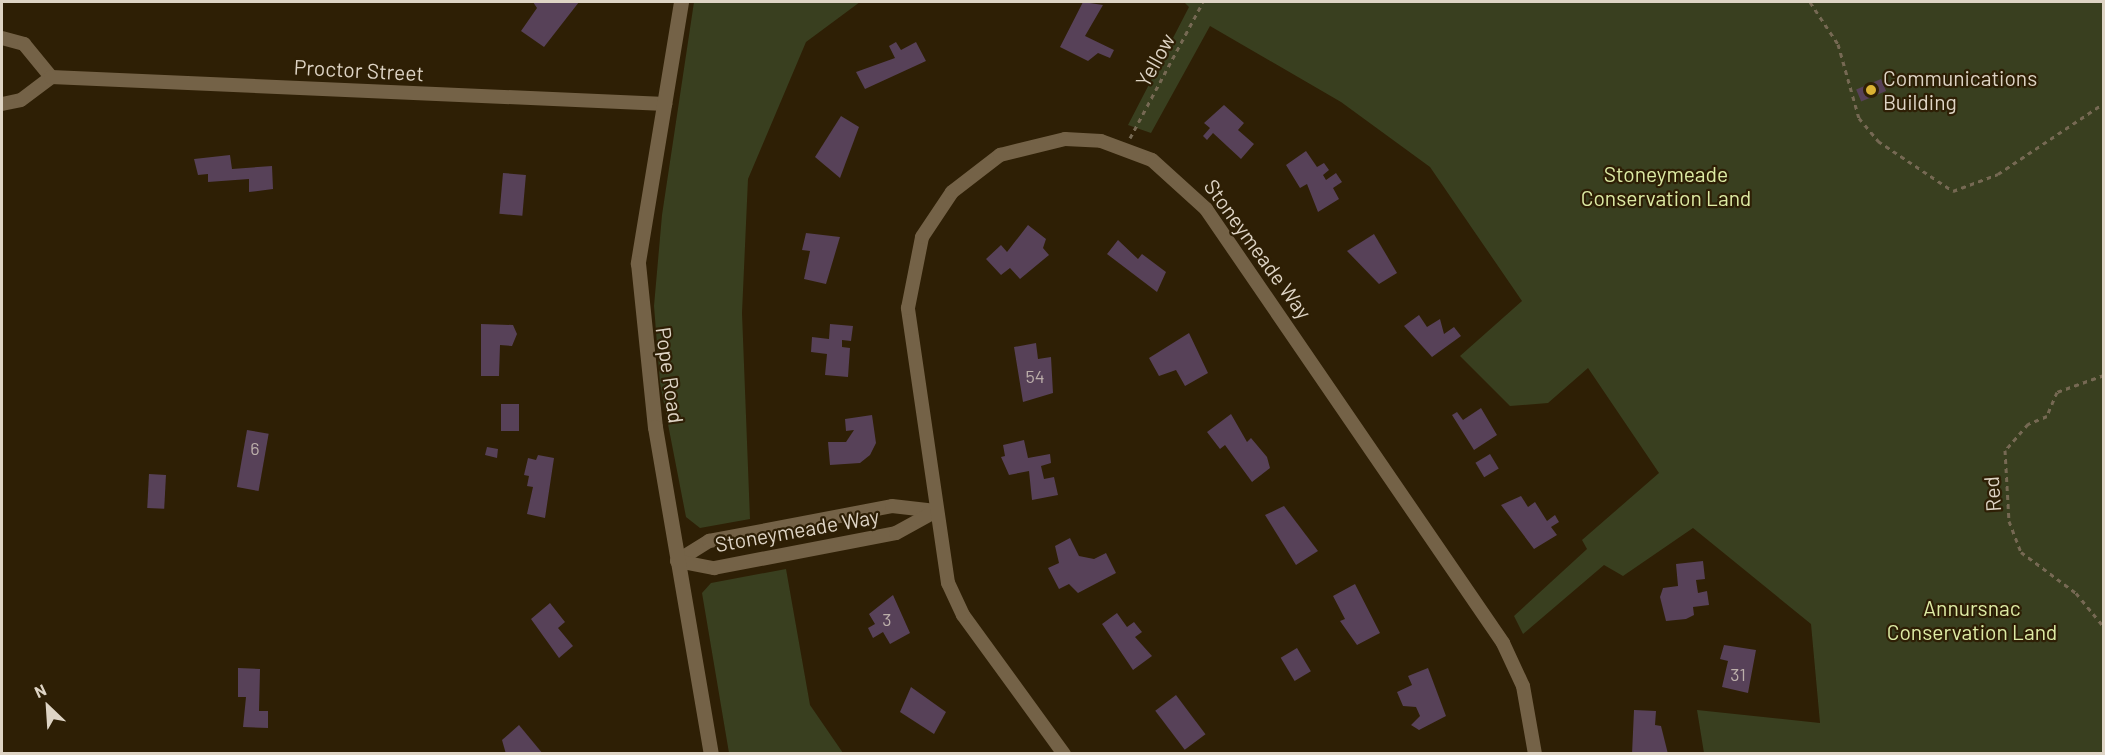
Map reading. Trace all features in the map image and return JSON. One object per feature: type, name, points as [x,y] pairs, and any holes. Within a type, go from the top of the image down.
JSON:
[{"type":"street","name":"Pope Road","points":[[681,2],[638,262],[641,325],[677,561],[711,753]]},
{"type":"street","points":[[2,38],[24,44],[51,77],[21,100],[2,104]]},
{"type":"street","name":"Proctor Street","points":[[51,77],[665,104]]},
{"type":"street","name":"Stoneymeade Way","points":[[1064,753],[954,600],[936,511],[909,308],[911,272],[930,221],[965,179],[1011,151],[1065,139],[1125,147],[1168,170],[1195,195],[1410,503],[1515,665],[1529,707],[1535,753]]},
{"type":"street","name":"Stoneymeade Way","points":[[677,561],[709,541],[892,506],[936,511]]},
{"type":"street","name":"Stoneymeade Way","points":[[677,561],[714,568],[896,533],[936,511]]},
{"type":"path","name":"Yellow","points":[[1133,134],[1203,2]]},
{"type":"path","points":[[1810,2],[1838,45],[1859,118],[1878,141],[1953,191],[1998,174],[2103,103]]},
{"type":"path","name":"Red","points":[[2103,375],[2087,377],[2057,392],[2047,416],[2028,424],[2005,450],[2009,520],[2021,552],[2076,593],[2103,627]]},
{"type":"green space","points":[[694,2],[860,2],[806,42],[748,179],[742,313],[750,519],[700,528],[686,517],[660,383],[654,306],[662,215]]},
{"type":"green space","points":[[1184,2],[2103,2],[2103,753],[1704,753],[1697,710],[1820,723],[1811,624],[1693,528],[1623,576],[1604,565],[1523,634],[1514,616],[1587,549],[1582,540],[1659,473],[1588,368],[1548,403],[1510,406],[1460,356],[1522,301],[1430,167],[1341,102],[1210,26],[1151,133],[1128,125],[1189,7]]},
{"type":"green space","points":[[786,569],[810,705],[843,753],[729,753],[702,593],[711,583]]},
{"type":"building","points":[[533,2],[579,2],[544,47],[521,31],[537,8]]},
{"type":"building","points":[[1083,2],[1103,5],[1085,36],[1114,50],[1110,58],[1098,53],[1088,61],[1060,47]]},
{"type":"building","points":[[896,42],[901,50],[916,42],[926,61],[865,89],[856,72],[895,58],[889,46]]},
{"type":"building","name":"Communications Building","points":[[1881,79],[1886,91],[1861,102],[1856,90]]},
{"type":"building","points":[[1224,105],[1244,123],[1238,130],[1254,144],[1241,159],[1213,133],[1207,140],[1203,136],[1210,128],[1204,123]]},
{"type":"building","points":[[841,116],[859,127],[840,178],[815,157]]},
{"type":"building","points":[[1306,151],[1317,167],[1324,163],[1329,170],[1323,175],[1326,180],[1336,173],[1342,182],[1333,188],[1339,199],[1318,212],[1307,184],[1300,188],[1286,165]]},
{"type":"building","points":[[230,155],[232,169],[272,166],[273,189],[249,192],[249,179],[208,182],[208,174],[198,175],[194,159]]},
{"type":"building","points":[[503,173],[526,175],[522,216],[499,214]]},
{"type":"building","points":[[1028,225],[1046,239],[1043,248],[1049,255],[1020,279],[1010,268],[1001,275],[986,259],[1001,245],[1007,252]]},
{"type":"building","points":[[806,233],[840,237],[826,284],[804,279],[810,251],[802,250]]},
{"type":"building","points":[[1374,234],[1397,273],[1379,284],[1347,251]]},
{"type":"building","points":[[1118,240],[1138,259],[1142,254],[1166,272],[1157,292],[1107,254]]},
{"type":"building","points":[[1419,315],[1427,327],[1440,319],[1444,334],[1454,327],[1461,336],[1432,357],[1404,326]]},
{"type":"building","points":[[481,324],[513,325],[517,334],[512,346],[500,345],[499,376],[481,376]]},
{"type":"building","points":[[830,324],[853,326],[851,341],[842,340],[842,347],[850,348],[848,377],[825,375],[827,354],[811,352],[812,337],[829,339]]},
{"type":"building","points":[[1189,333],[1208,373],[1185,386],[1176,370],[1159,376],[1149,358]]},
{"type":"building","points":[[1036,343],[1038,359],[1051,357],[1053,393],[1023,402],[1014,347]]},
{"type":"building","points":[[501,404],[519,404],[519,431],[501,431]]},
{"type":"building","points":[[1481,408],[1497,435],[1474,450],[1452,415],[1457,412],[1463,420]]},
{"type":"building","points":[[1231,414],[1247,442],[1251,438],[1267,457],[1270,468],[1252,482],[1225,445],[1220,449],[1207,432]]},
{"type":"building","points":[[872,415],[876,443],[870,455],[860,463],[830,465],[828,442],[846,442],[854,430],[846,431],[845,419]]},
{"type":"building","points":[[247,430],[269,434],[259,491],[237,487]]},
{"type":"building","points":[[1024,440],[1028,458],[1050,454],[1051,463],[1041,466],[1044,479],[1054,477],[1058,495],[1032,500],[1029,471],[1009,475],[1001,457],[1005,456],[1003,445]]},
{"type":"building","points":[[487,447],[498,449],[497,458],[485,455]]},
{"type":"building","points":[[1490,454],[1499,469],[1484,477],[1475,463]]},
{"type":"building","points":[[538,455],[554,458],[545,518],[527,514],[533,487],[527,486],[529,476],[524,475],[528,458],[536,460]]},
{"type":"building","points":[[149,474],[166,475],[164,509],[147,508]]},
{"type":"building","points":[[1521,496],[1528,507],[1535,502],[1547,521],[1555,515],[1559,522],[1551,527],[1557,535],[1534,549],[1501,505]]},
{"type":"building","points":[[1284,506],[1318,551],[1296,565],[1265,515]]},
{"type":"building","points":[[1070,538],[1079,556],[1094,559],[1106,553],[1116,573],[1078,593],[1069,584],[1059,589],[1048,568],[1059,563],[1055,546]]},
{"type":"building","points":[[1703,561],[1705,579],[1696,580],[1698,593],[1707,591],[1709,605],[1693,607],[1694,615],[1686,619],[1666,621],[1660,597],[1663,588],[1678,586],[1676,564]]},
{"type":"building","points":[[1355,584],[1380,633],[1357,645],[1340,621],[1345,619],[1333,596]]},
{"type":"building","points":[[893,595],[910,633],[890,644],[883,632],[873,638],[868,628],[875,624],[869,614]]},
{"type":"building","points":[[550,603],[565,622],[558,628],[573,646],[559,658],[531,619]]},
{"type":"building","points":[[1117,613],[1127,627],[1134,622],[1142,632],[1135,637],[1152,656],[1133,670],[1102,624]]},
{"type":"building","points":[[1724,645],[1756,650],[1748,693],[1722,687],[1728,661],[1720,659]]},
{"type":"building","points":[[1297,648],[1311,671],[1295,681],[1281,658]]},
{"type":"building","points":[[238,668],[260,669],[259,711],[268,711],[268,728],[243,727],[246,697],[238,697]]},
{"type":"building","points":[[1428,668],[1446,716],[1419,730],[1411,725],[1420,716],[1416,707],[1403,706],[1397,692],[1412,685],[1408,676]]},
{"type":"building","points":[[911,687],[946,712],[934,734],[900,712]]},
{"type":"building","points":[[1176,695],[1205,734],[1185,750],[1155,711]]},
{"type":"building","points":[[1634,710],[1656,711],[1655,725],[1661,726],[1668,754],[1632,754]]},
{"type":"building","points":[[519,725],[543,754],[506,754],[502,740]]},
{"type":"place","name":"Communications Building","points":[[1871,90]]},
{"type":"park label","name":"Stoneymeade Conservation Land","points":[[1666,186]]},
{"type":"park label","name":"Annursnac Conservation Land","points":[[1972,620]]}]
